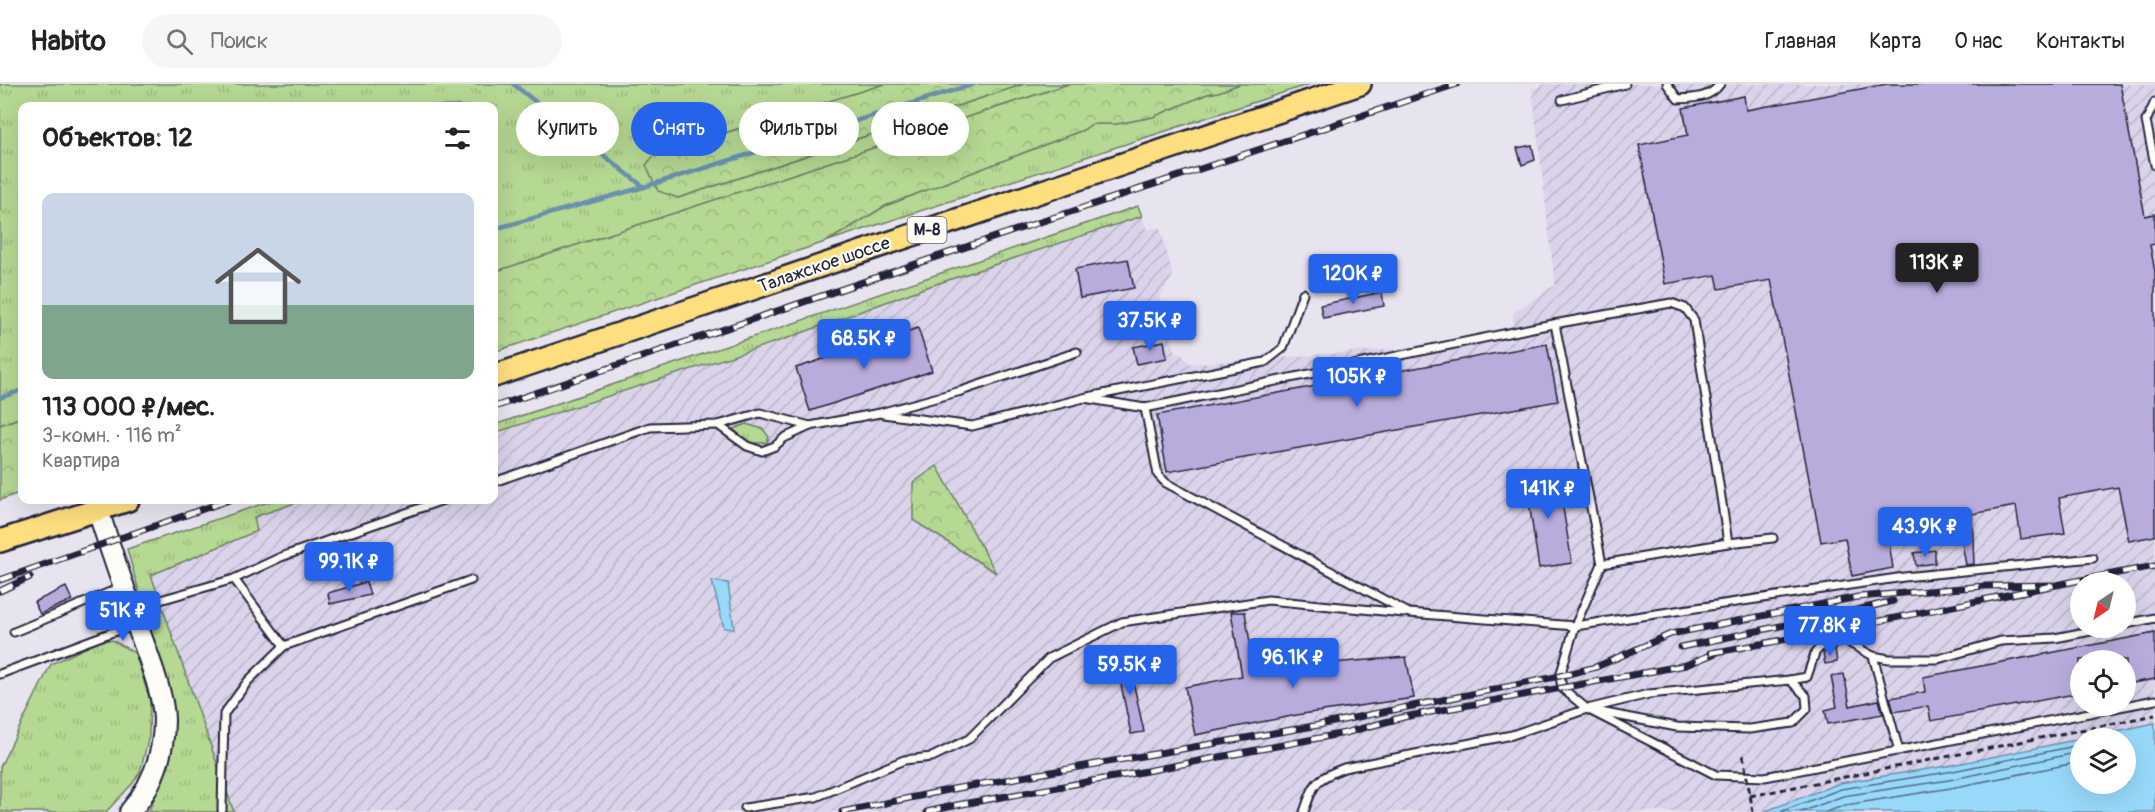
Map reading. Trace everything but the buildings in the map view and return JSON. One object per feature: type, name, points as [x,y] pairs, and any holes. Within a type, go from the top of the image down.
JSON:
[{"type":"main road","name":"Талажское шоссе","points":[[498,375],[1360,84]]},
{"type":"main road","points":[[0,541],[116,504]]},
{"type":"street","points":[[98,510],[153,668],[164,717],[162,748],[153,778],[130,812]]},
{"type":"lane","points":[[1562,100],[1625,84]]},
{"type":"lane","points":[[1666,84],[1678,99],[1705,96],[1715,91],[1720,84]]},
{"type":"lane","points":[[2155,102],[2146,121],[2155,165]]},
{"type":"lane","points":[[880,413],[972,426],[1084,398],[1265,362],[1283,348],[1303,293]]},
{"type":"lane","points":[[1084,398],[1145,408],[1555,324],[1671,303],[1685,308],[1694,320],[1728,543]]},
{"type":"lane","points":[[1555,324],[1602,564],[1575,626],[1560,676],[1562,688],[1587,709],[1716,775],[1765,777],[2155,700]]},
{"type":"lane","points":[[718,425],[747,446],[762,451],[810,426],[880,413],[961,391],[1077,352]]},
{"type":"lane","points":[[1145,408],[1158,475],[1166,483],[1409,614]]},
{"type":"lane","points":[[498,481],[650,427],[718,425],[760,413],[810,426]]},
{"type":"lane","points":[[0,674],[110,633],[134,617],[234,579],[281,557],[432,504]]},
{"type":"lane","points":[[1602,564],[1728,543],[1773,538]]},
{"type":"lane","points":[[745,808],[816,797],[904,760],[932,757],[969,739],[1049,658],[1122,622],[1268,600],[1409,614],[1575,626],[1904,577],[2093,558]]},
{"type":"lane","points":[[234,579],[284,646]]},
{"type":"lane","points":[[222,810],[224,714],[248,681],[284,646],[471,580]]},
{"type":"lane","points":[[14,633],[123,586]]},
{"type":"lane","points":[[2136,622],[2155,618]]},
{"type":"lane","points":[[1304,812],[1312,786],[1325,776],[1344,768],[1512,735],[1587,709],[1649,694],[1807,677],[1815,653],[1822,645],[1846,641],[1873,656],[1888,659],[1938,659],[2001,641],[2070,635]]},
{"type":"lane","points":[[1873,656],[1899,751]]},
{"type":"lane","points":[[1587,709],[1677,726],[1750,729],[1793,723],[1807,709],[1806,696],[1790,680]]},
{"type":"path","points":[[1750,796],[2155,715]]},
{"type":"path","points":[[1743,755],[1753,812]]},
{"type":"shaded area","points":[[1546,84],[2155,84],[2155,723],[2131,728],[2070,728],[2070,741],[1947,766],[1840,783],[1763,812],[234,812],[150,575],[257,532],[254,517],[292,504],[498,504],[498,432],[788,338],[927,287],[1142,216],[1147,230],[1160,227],[1173,276],[1159,297],[1176,353],[1181,354],[1191,364],[1514,340],[1513,313],[1555,285],[1532,89]]},
{"type":"green space","points":[[0,84],[885,84],[826,102],[739,102],[739,129],[727,132],[727,102],[631,102],[631,156],[656,156],[653,157],[678,198],[805,156],[849,156],[498,271],[498,102],[18,102],[18,418],[0,425]]},
{"type":"green space","points":[[885,84],[1024,84],[969,102],[871,102],[871,134],[859,138],[859,102],[826,102]]},
{"type":"green space","points":[[1024,84],[1069,84],[969,117],[969,102]]},
{"type":"green space","points":[[1069,84],[1240,84],[1207,94],[1153,117],[1116,124],[1092,124],[1083,130],[885,206],[828,241],[498,351],[498,271],[849,156],[859,156],[859,153],[871,149],[871,156],[969,156],[969,117]]},
{"type":"green space","points":[[1240,84],[1310,84],[828,241],[885,206],[1083,130],[1092,124],[1116,124],[1153,117],[1207,94]]},
{"type":"green space","points":[[739,129],[739,156],[805,156],[678,198],[658,191],[646,165],[653,157],[727,156],[727,132]]},
{"type":"green space","points":[[871,134],[871,149],[859,153],[859,138]]},
{"type":"green space","points":[[1138,206],[1142,216],[927,287],[788,338],[498,432],[498,424]]},
{"type":"green space","points":[[18,418],[18,493],[0,500],[0,425]]},
{"type":"green space","points":[[746,424],[763,429],[769,437],[767,442],[748,441],[733,429]]},
{"type":"green space","points":[[937,466],[996,573],[913,520],[913,483]]},
{"type":"green space","points":[[262,504],[292,504],[254,517],[257,531],[151,575],[234,812],[148,812],[163,781],[172,739],[162,673],[127,549]]},
{"type":"green space","points":[[112,640],[135,653],[150,700],[149,736],[140,772],[133,783],[106,812],[0,812],[0,767],[51,664],[100,641]]},
{"type":"water","points":[[712,581],[728,583],[734,629],[724,628]]},
{"type":"water","points":[[2155,723],[2155,812],[1763,812],[1840,783],[1947,766],[2070,741],[2070,794],[2136,794],[2136,728],[2131,728]]},
{"type":"waterway","points":[[513,84],[644,187]]},
{"type":"waterway","points":[[498,228],[644,187],[974,84]]},
{"type":"waterway","points":[[0,398],[18,391]]},
{"type":"railway","points":[[498,406],[1019,229],[1457,84]]},
{"type":"railway","points":[[0,580],[218,504]]},
{"type":"railway","points":[[1710,653],[2155,566]]},
{"type":"railway","points":[[0,591],[30,577]]},
{"type":"railway","points":[[842,812],[953,789],[1314,726],[1560,676],[1596,667],[1671,634],[1858,597],[1985,586],[2051,585]]},
{"type":"railway","points":[[1681,647],[1893,601]]},
{"type":"railway","points":[[927,812],[1345,733],[1404,717],[1686,665],[1718,652]]}]
